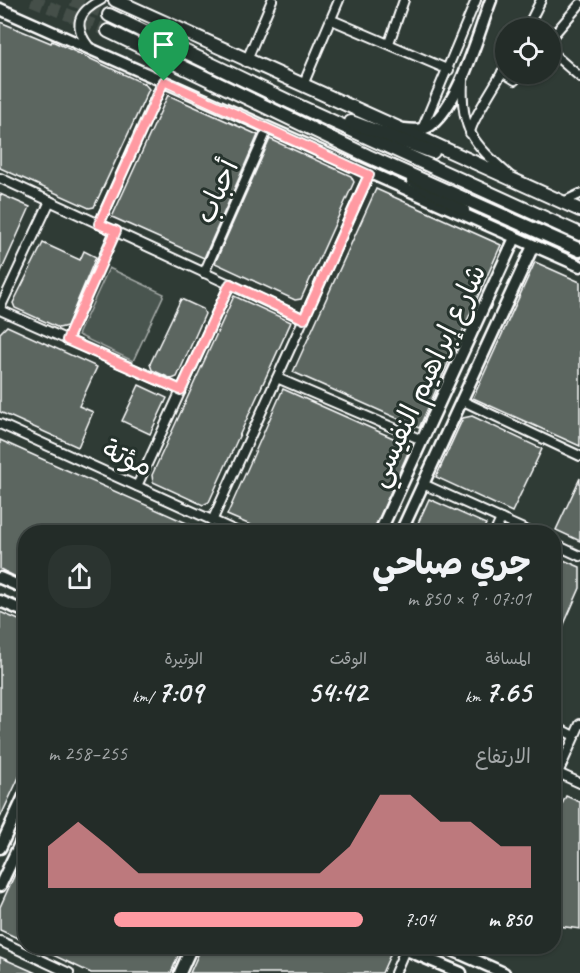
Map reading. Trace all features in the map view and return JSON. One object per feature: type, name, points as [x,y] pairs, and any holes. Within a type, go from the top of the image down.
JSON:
[{"type":"main road","points":[[122,2],[246,62],[303,85],[580,210]]},
{"type":"main road","points":[[109,15],[290,102],[580,234]]},
{"type":"main road","points":[[108,31],[368,156],[580,250]]},
{"type":"main road","points":[[290,102],[519,183]]},
{"type":"street","points":[[89,48],[80,34],[78,24],[81,13],[101,0]]},
{"type":"street","points":[[246,62],[272,0]]},
{"type":"street","points":[[303,85],[339,0]]},
{"type":"street","points":[[389,43],[405,0]]},
{"type":"street","points":[[422,129],[449,70],[476,0]]},
{"type":"street","points":[[398,128],[422,129],[430,126],[447,106],[463,74],[491,0]]},
{"type":"street","points":[[532,18],[541,0]]},
{"type":"street","points":[[561,26],[580,4]]},
{"type":"street","points":[[0,9],[369,175],[502,230]]},
{"type":"street","points":[[332,20],[449,70]]},
{"type":"street","points":[[561,61],[580,77]]},
{"type":"street","points":[[463,74],[462,108],[470,135],[519,183]]},
{"type":"street","points":[[99,224],[164,81]]},
{"type":"street","points":[[470,135],[475,117],[495,84]]},
{"type":"street","name":"أحباب","points":[[204,273],[268,128]]},
{"type":"street","points":[[368,156],[515,238],[580,266]]},
{"type":"street","points":[[212,521],[369,175]]},
{"type":"street","points":[[0,178],[304,319]]},
{"type":"street","points":[[563,202],[580,194]]},
{"type":"street","points":[[50,201],[0,309],[181,390]]},
{"type":"street","points":[[67,340],[116,231]]},
{"type":"street","name":"شارع إبراهيم النفيسي","points":[[383,525],[500,276],[515,238]]},
{"type":"street","name":"شارع إبراهيم النفيسي","points":[[404,525],[533,246]]},
{"type":"street","points":[[500,276],[508,262],[514,261],[519,267],[518,278]]},
{"type":"street","points":[[137,486],[230,284]]},
{"type":"street","points":[[277,378],[422,440]]},
{"type":"street","points":[[446,390],[580,456]]},
{"type":"street","name":"مؤتة","points":[[0,424],[221,525]]},
{"type":"street","points":[[423,484],[514,525]]},
{"type":"street","points":[[498,525],[501,519]]},
{"type":"street","points":[[561,547],[580,556]]},
{"type":"street","points":[[0,578],[18,586]]},
{"type":"street","points":[[0,601],[18,609]]},
{"type":"street","points":[[561,766],[580,724]]},
{"type":"street","points":[[561,730],[574,736]]},
{"type":"street","points":[[561,774],[580,783]]},
{"type":"street","points":[[0,848],[18,809]]},
{"type":"street","points":[[0,886],[18,848]]},
{"type":"street","points":[[0,941],[18,950]]},
{"type":"street","points":[[27,954],[64,972]]},
{"type":"street","points":[[180,973],[188,954]]},
{"type":"street","points":[[395,973],[404,954]]},
{"type":"street","points":[[417,954],[460,973]]},
{"type":"street","points":[[460,954],[504,973]]},
{"type":"street","points":[[466,973],[473,960]]},
{"type":"shaded area","points":[[109,268],[164,294],[133,361],[78,335]]},
{"type":"building","points":[[0,22],[51,43],[52,41],[145,84],[149,89],[94,207],[89,208],[0,168]]},
{"type":"building","points":[[168,95],[258,135],[204,258],[112,217]]},
{"type":"building","points":[[270,139],[351,176],[354,182],[301,299],[295,300],[215,263]]},
{"type":"building","points":[[376,189],[501,245],[419,428],[293,372]]},
{"type":"building","points":[[0,194],[30,207],[0,274]]},
{"type":"building","points":[[43,243],[80,260],[84,251],[96,257],[67,326],[59,328],[15,308],[13,303]]},
{"type":"building","points":[[535,262],[580,282],[580,446],[473,398]]},
{"type":"building","points":[[234,296],[291,322],[209,502],[203,505],[153,482],[152,475]]},
{"type":"building","points":[[181,299],[203,309],[205,314],[177,377],[172,379],[152,370],[150,364]]},
{"type":"building","points":[[7,326],[97,367],[79,406],[93,412],[78,447],[0,412],[0,333]]},
{"type":"building","points":[[139,385],[167,398],[150,434],[122,421]]},
{"type":"building","points":[[283,389],[411,446],[376,525],[251,525],[227,515]]},
{"type":"building","points":[[472,416],[542,449],[512,512],[436,477],[463,418]]},
{"type":"building","points":[[0,440],[191,525],[18,525],[18,578],[0,569]]},
{"type":"building","points":[[580,478],[580,541],[561,532],[561,525],[558,525]]},
{"type":"building","points":[[429,499],[486,524],[486,525],[417,525]]},
{"type":"building","points":[[561,559],[580,567],[580,588],[561,631]]},
{"type":"building","points":[[0,612],[18,620],[18,779],[0,818]]},
{"type":"building","points":[[566,796],[580,802],[580,929],[561,926],[561,806]]},
{"type":"building","points":[[18,868],[18,938],[0,930],[0,907]]},
{"type":"building","points":[[51,954],[179,954],[171,973],[91,973]]},
{"type":"building","points":[[198,954],[390,955],[382,973],[190,973]]},
{"type":"building","points":[[0,957],[36,973],[0,973]]},
{"type":"tunnel","points":[[32,0],[108,31]]},
{"type":"tunnel","points":[[72,0],[109,15]]},
{"type":"route","points":[[164,81],[369,175],[304,319],[230,284],[181,390],[67,340],[116,231],[99,224],[164,81]]}]
